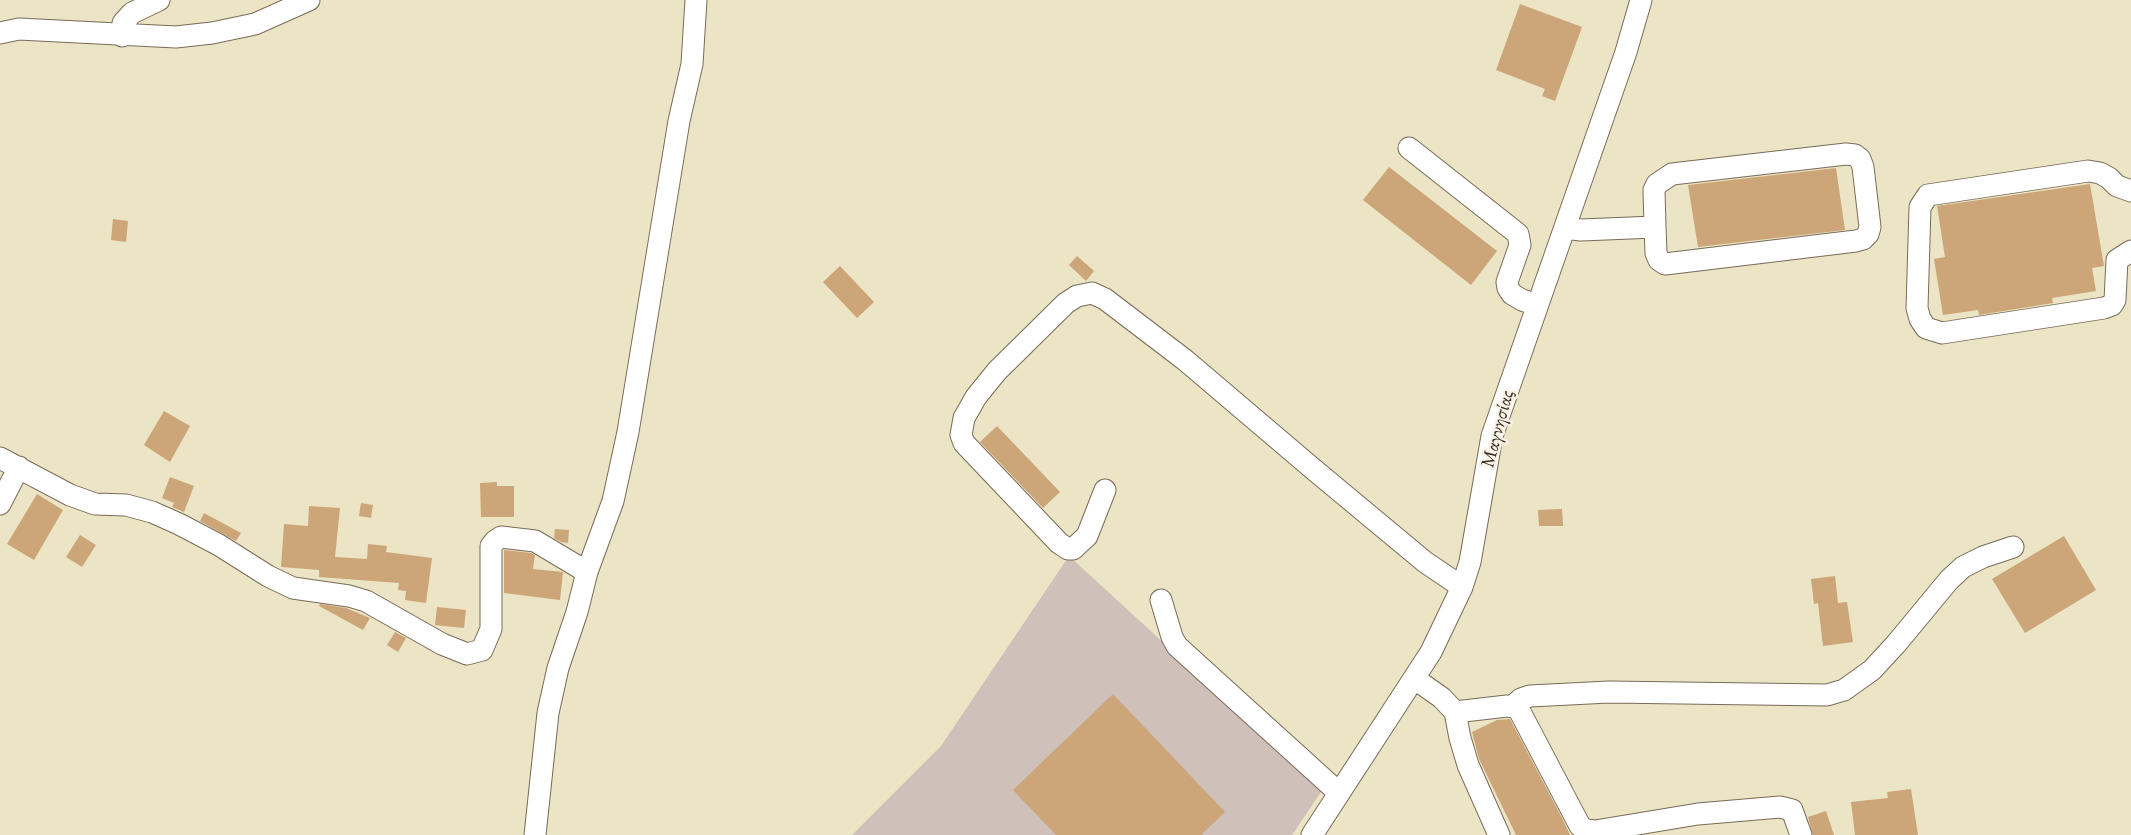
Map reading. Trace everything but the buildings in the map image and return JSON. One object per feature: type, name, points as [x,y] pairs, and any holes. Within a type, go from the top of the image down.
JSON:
[{"type":"street","points":[[122,36],[123,24],[132,13],[159,0]]},
{"type":"street","points":[[0,33],[19,30],[176,37],[212,33],[255,24],[309,0]]},
{"type":"street","points":[[535,835],[548,712],[558,668],[577,612],[587,572],[613,501],[628,432],[679,121],[692,64],[696,0]]},
{"type":"street","name":"Μαγνησίας","points":[[1312,835],[1415,679],[1431,652],[1462,587],[1470,562],[1492,436],[1537,305],[1566,228],[1626,52],[1641,0]]},
{"type":"street","points":[[1409,148],[1518,234],[1520,245],[1507,282],[1508,288],[1512,294],[1522,300],[1537,305]]},
{"type":"street","points":[[1846,154],[1854,155],[1860,159],[1870,226],[1868,234],[1863,239],[1665,264],[1659,260],[1656,253],[1655,227],[1654,190],[1657,184],[1672,174],[1846,154]]},
{"type":"street","points":[[2131,191],[2117,186],[2100,173],[2088,171],[1928,195],[1920,207],[1917,308],[1920,319],[1926,328],[1942,334],[2104,308],[2112,305],[2116,300],[2117,260],[2131,251]]},
{"type":"street","points":[[1566,228],[1581,230],[1655,227]]},
{"type":"street","points":[[1105,490],[1087,536],[1073,549],[1068,549],[1059,543],[964,443],[961,435],[964,418],[976,397],[997,371],[1066,303],[1077,296],[1092,293],[1105,299],[1186,360],[1410,549],[1462,587]]},
{"type":"street","points":[[0,458],[70,495],[95,504],[126,505],[152,512],[219,545],[268,576],[293,588],[349,596],[366,601],[442,644],[467,654],[474,654],[482,650],[491,629],[491,546],[495,540],[500,537],[536,541],[587,572]]},
{"type":"street","points":[[0,504],[19,467]]},
{"type":"street","points":[[1513,706],[1521,699],[1530,696],[1609,692],[1827,695],[1844,690],[1872,670],[1950,580],[1963,568],[1983,557],[2013,547]]},
{"type":"street","points":[[1161,600],[1172,637],[1177,646],[1339,793]]},
{"type":"street","points":[[1415,679],[1442,698],[1455,712],[1468,765],[1499,835]]},
{"type":"street","points":[[1455,712],[1513,706],[1518,708],[1580,826],[1586,832],[1657,828],[1698,814],[1787,807],[1792,810],[1801,835]]},
{"type":"shaded area","points":[[1069,556],[1323,789],[1292,835],[852,835],[941,746]]}]
